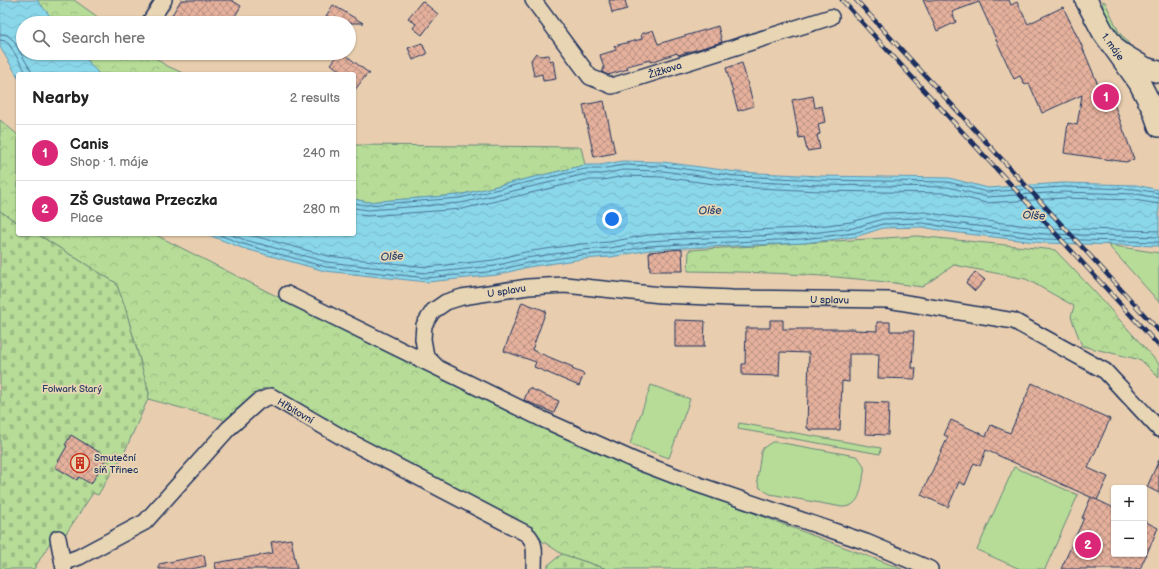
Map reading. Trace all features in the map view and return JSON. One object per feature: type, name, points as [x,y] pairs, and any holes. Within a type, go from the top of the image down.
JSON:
[{"type":"main road","name":"1. máje","points":[[1086,0],[1103,32],[1116,51],[1145,68],[1159,72]]},
{"type":"main road","points":[[1116,51],[1139,82],[1153,109],[1159,126]]},
{"type":"street","points":[[154,16],[164,0]]},
{"type":"street","name":"Žižkova","points":[[533,0],[590,77],[612,86],[831,17]]},
{"type":"street","name":"U splavu","points":[[437,367],[426,356],[423,339],[424,325],[433,311],[446,302],[462,297],[528,286],[565,285],[661,295],[732,298],[888,300],[1014,321],[1105,371],[1159,429]]},
{"type":"street","points":[[287,294],[542,420],[636,461],[699,485],[866,542],[930,569]]},
{"type":"street","name":"Hřbitovní","points":[[63,566],[145,522],[228,429],[259,401],[271,396],[345,440],[527,534],[532,538],[534,544],[534,569]]},
{"type":"street","points":[[58,538],[63,566]]},
{"type":"green space","points":[[36,0],[74,0],[96,16],[49,16]]},
{"type":"green space","points":[[1103,1],[1105,2],[1119,32],[1133,49],[1112,28],[1105,15]]},
{"type":"green space","points":[[86,60],[158,60],[165,65],[181,72],[96,72]]},
{"type":"green space","points":[[0,120],[16,133],[16,222],[0,211]]},
{"type":"green space","points":[[356,145],[581,147],[585,165],[459,195],[367,202],[356,199]]},
{"type":"green space","name":"Folwark Starý","points":[[0,211],[16,222],[16,236],[40,236],[116,283],[125,307],[149,393],[148,399],[121,460],[117,463],[98,495],[93,493],[65,535],[51,541],[34,569],[0,569]]},
{"type":"green space","points":[[40,236],[158,236],[288,302],[629,466],[902,569],[607,569],[562,554],[539,539],[318,420],[263,388],[231,426],[222,419],[148,399],[149,393],[125,307],[116,283]]},
{"type":"green space","points":[[917,236],[1055,250],[1159,364],[1159,378],[1141,360],[1082,346],[1071,317],[1074,306],[1026,279],[954,265],[922,287],[835,277],[747,272],[688,271],[689,250]]},
{"type":"green space","points":[[1108,245],[1159,253],[1159,302]]},
{"type":"green space","points":[[651,385],[690,399],[669,458],[630,444]]},
{"type":"green space","points":[[739,423],[881,448],[880,454],[738,429]]},
{"type":"green space","points":[[772,442],[856,456],[861,461],[864,469],[861,490],[858,498],[852,505],[842,507],[770,494],[760,488],[757,480],[761,452],[763,448]]},
{"type":"green space","points":[[1014,467],[1078,495],[1045,569],[1020,569],[977,550]]},
{"type":"green space","points":[[562,554],[607,569],[548,569],[548,565]]},
{"type":"water","points":[[0,0],[37,0],[50,16],[16,16],[16,60],[87,60],[97,72],[16,72],[16,74],[0,47]]},
{"type":"water","name":"Olše","points":[[623,161],[663,162],[737,172],[821,176],[949,178],[988,188],[1063,183],[1136,185],[1159,190],[1159,246],[1044,243],[922,227],[883,228],[855,237],[803,243],[649,250],[611,257],[582,259],[528,267],[497,275],[427,282],[325,271],[242,248],[211,236],[356,236],[356,199],[367,202],[459,195],[585,165],[600,165]]},
{"type":"building","points":[[181,0],[231,0],[241,6],[235,16],[171,16]]},
{"type":"building","points":[[609,0],[625,0],[627,9],[612,13]]},
{"type":"building","points":[[923,0],[1009,0],[1011,5],[1017,2],[1028,24],[1063,7],[1081,44],[1099,87],[1100,86],[1103,92],[1109,90],[1134,159],[1126,162],[1064,153],[1068,123],[1077,125],[1082,95],[1042,113],[1029,83],[1025,85],[1020,76],[1014,79],[979,2],[952,12],[956,22],[937,31]]},
{"type":"building","points":[[422,1],[438,14],[422,35],[413,28],[416,24],[408,18]]},
{"type":"building","points":[[333,5],[351,16],[326,16]]},
{"type":"building","points":[[356,19],[363,23],[356,23]]},
{"type":"building","points":[[718,26],[722,42],[678,55],[677,53],[651,62],[650,60],[627,66],[628,69],[608,75],[602,72],[604,68],[600,55],[616,50],[614,46],[642,39],[641,34],[653,30],[658,44]]},
{"type":"building","points":[[422,43],[427,54],[413,60],[408,48]]},
{"type":"building","points":[[536,53],[540,56],[549,55],[550,61],[553,60],[556,79],[543,81],[542,74],[534,76],[531,60]]},
{"type":"building","points":[[334,60],[352,60],[370,74],[367,74],[356,88],[356,72],[341,72],[331,64]]},
{"type":"building","points":[[742,63],[754,106],[738,111],[726,68]]},
{"type":"building","points":[[813,96],[815,108],[822,106],[825,122],[818,124],[820,134],[817,135],[820,149],[807,151],[804,137],[799,138],[792,100]]},
{"type":"building","points":[[604,101],[615,153],[594,157],[583,105]]},
{"type":"building","points":[[682,249],[683,271],[650,271],[649,252]]},
{"type":"building","points":[[975,272],[985,280],[975,291],[966,283]]},
{"type":"building","points":[[522,302],[546,311],[532,350],[573,367],[572,369],[584,374],[579,386],[534,367],[536,362],[504,351]]},
{"type":"building","points":[[675,320],[705,321],[704,347],[675,347]]},
{"type":"building","points":[[770,320],[783,320],[783,329],[855,329],[877,331],[877,322],[890,322],[890,331],[914,331],[912,368],[916,368],[915,379],[878,378],[879,354],[849,354],[849,382],[842,381],[840,430],[809,430],[809,428],[807,428],[809,353],[780,352],[779,376],[742,375],[742,364],[745,364],[746,328],[770,328]]},
{"type":"building","points":[[1032,383],[1110,419],[1088,468],[1108,477],[1097,500],[986,450],[980,466],[974,463],[965,485],[959,482],[948,507],[921,495],[948,437],[944,435],[951,420],[986,436],[991,425],[1010,433]]},
{"type":"building","points":[[529,388],[559,401],[554,413],[524,400]]},
{"type":"building","points":[[866,402],[889,403],[888,435],[865,434]]},
{"type":"building","name":"Smuteční síň Třinec","points":[[71,435],[107,457],[91,484],[79,477],[77,480],[55,467],[67,446],[65,445]]},
{"type":"building","points":[[1159,460],[1159,493],[1147,487]]},
{"type":"building","points":[[1091,497],[1111,507],[1111,557],[1145,557],[1140,569],[1061,569],[1084,518],[1082,518]]},
{"type":"building","points":[[1147,522],[1158,528],[1147,553]]},
{"type":"building","points":[[291,539],[297,569],[216,569],[215,563],[273,553],[271,542]]},
{"type":"building","points":[[204,555],[206,566],[191,569],[159,569],[159,564]]},
{"type":"railway","points":[[842,0],[1159,346]]},
{"type":"railway","points":[[856,0],[1159,331]]},
{"type":"place","name":"Canis","points":[[1106,97]]},
{"type":"place","name":"Smuteční síň Třinec","points":[[80,463]]},
{"type":"place","name":"ZŠ Gustawa Przeczka","points":[[1088,545]]}]
